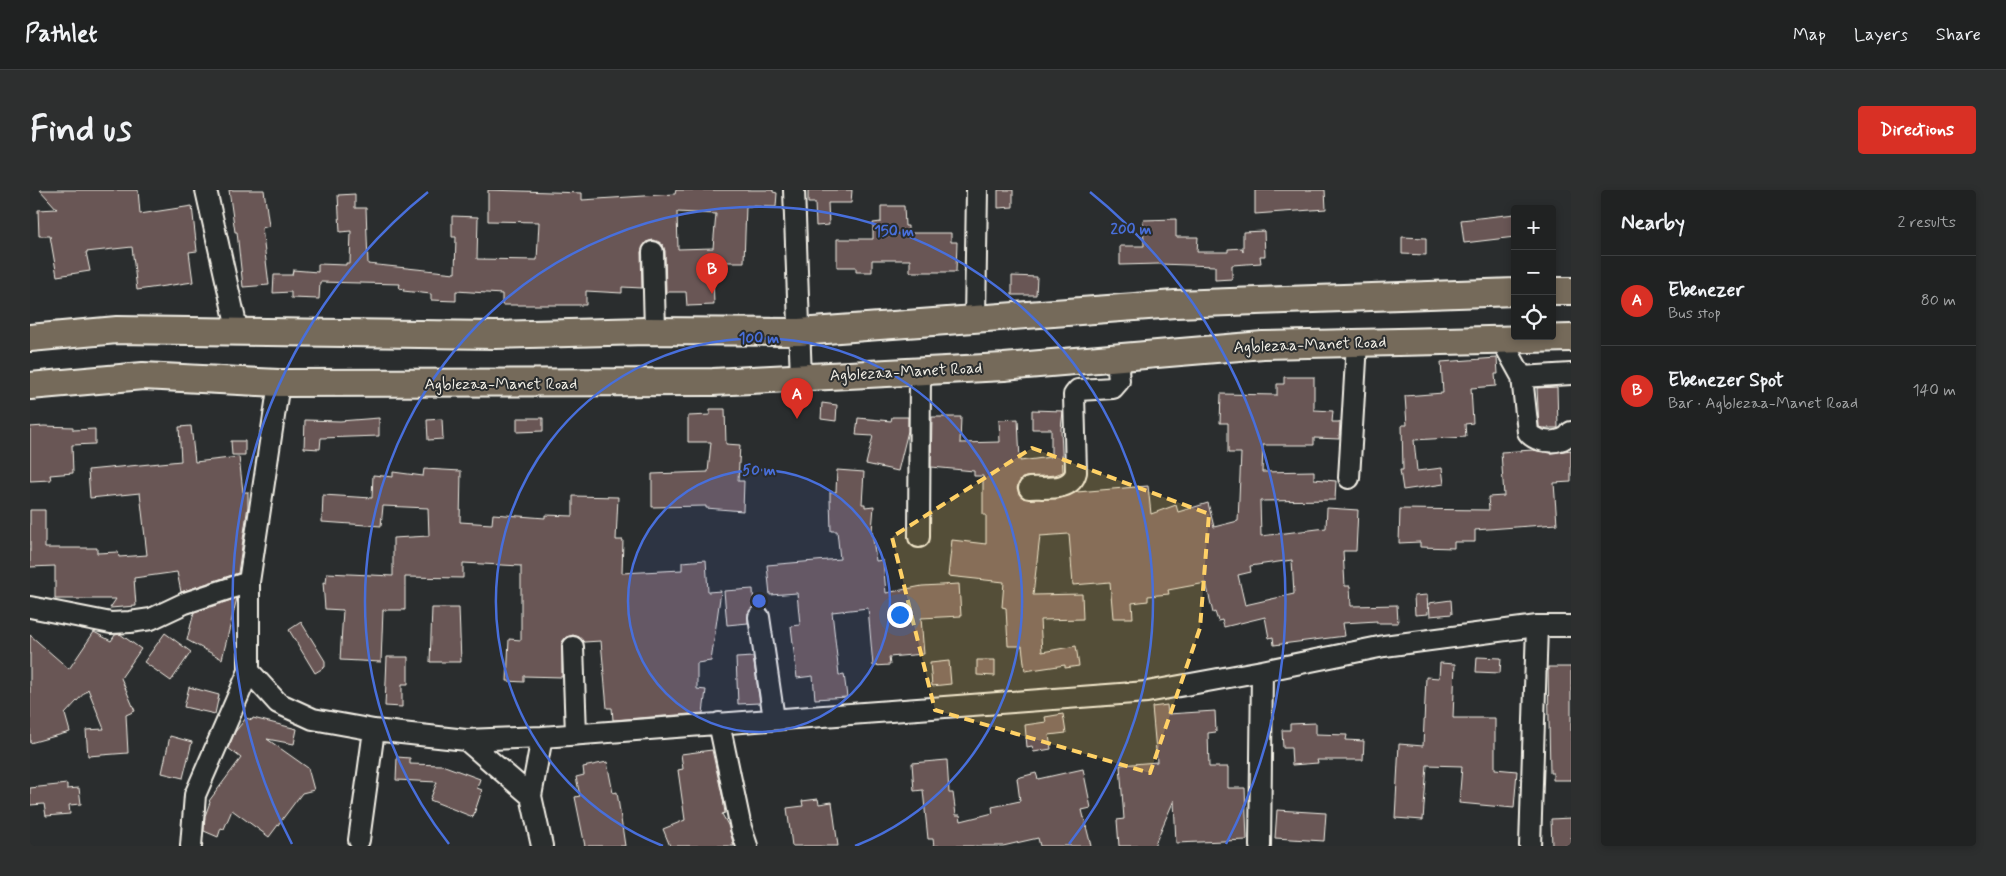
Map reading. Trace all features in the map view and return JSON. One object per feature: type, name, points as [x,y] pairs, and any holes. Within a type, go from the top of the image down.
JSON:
[{"type":"main road","points":[[1556,291],[1571,290]]},
{"type":"main road","points":[[30,338],[117,330],[495,335],[655,331],[798,332],[1185,304],[1511,292]]},
{"type":"main road","name":"Agblezaa-Manet Road","points":[[30,386],[143,376],[279,383],[684,382],[920,372],[1263,345],[1571,338]]},
{"type":"street","points":[[206,190],[238,333]]},
{"type":"street","points":[[794,190],[801,378]]},
{"type":"street","points":[[975,318],[977,190]]},
{"type":"street","points":[[653,252],[655,331]]},
{"type":"street","points":[[1501,339],[1522,377],[1528,432],[1531,436],[1542,441],[1563,440],[1571,432]]},
{"type":"street","points":[[1349,478],[1357,343]]},
{"type":"street","points":[[1029,488],[1068,485],[1074,480],[1076,472],[1074,395],[1078,390],[1113,388],[1119,381],[1117,357]]},
{"type":"street","points":[[919,537],[920,372]]},
{"type":"street","points":[[1522,377],[1571,374]]},
{"type":"street","points":[[191,846],[195,795],[249,671],[249,582],[279,383]]},
{"type":"street","points":[[30,607],[111,623],[130,622],[151,619],[185,603],[249,582]]},
{"type":"street","points":[[759,616],[774,719]]},
{"type":"street","points":[[249,671],[278,703],[312,719],[374,730],[466,740],[542,737],[1146,692],[1384,646],[1538,626],[1571,626]]},
{"type":"street","points":[[1530,846],[1538,626]]},
{"type":"street","points":[[573,647],[576,734]]},
{"type":"street","points":[[1260,846],[1262,671]]},
{"type":"street","points":[[719,723],[741,828],[748,846]]},
{"type":"street","points":[[359,840],[374,730]]},
{"type":"street","points":[[542,737],[531,796],[542,846]]},
{"type":"street","points":[[466,740],[531,796]]},
{"type":"highlighted area","points":[[1032,448],[1209,514],[1200,628],[1150,773],[935,710],[892,537]]},
{"type":"building","points":[[40,190],[138,190],[140,214],[192,206],[197,251],[189,252],[193,282],[137,290],[132,247],[86,252],[90,271],[57,276],[50,236],[39,236],[38,210],[57,209]]},
{"type":"building","points":[[229,190],[264,190],[269,226],[262,228],[269,285],[243,287],[237,232],[235,232]]},
{"type":"building","points":[[488,190],[582,193],[582,200],[675,194],[676,190],[773,190],[773,192],[777,193],[776,207],[746,206],[744,262],[718,262],[718,275],[713,275],[714,305],[687,306],[686,292],[666,292],[665,251],[663,245],[653,240],[646,242],[641,252],[642,288],[622,287],[622,293],[586,291],[586,305],[502,305],[502,294],[456,291],[456,301],[431,300],[431,294],[403,291],[404,289],[399,288],[400,284],[320,282],[319,299],[291,298],[291,292],[273,293],[274,275],[292,275],[293,270],[318,272],[318,264],[346,265],[346,263],[350,263],[351,231],[340,232],[338,195],[355,194],[355,208],[366,208],[368,264],[455,273],[456,237],[452,237],[452,216],[478,217],[477,259],[537,260],[539,222],[488,221]],"holes":[[[677,212],[716,214],[713,248],[678,249]]]},
{"type":"building","points":[[808,190],[852,190],[851,203],[828,203],[829,225],[816,226],[815,203],[808,203]]},
{"type":"building","points":[[998,190],[1013,190],[1013,207],[998,208]]},
{"type":"building","points":[[1255,190],[1325,190],[1326,209],[1255,214]]},
{"type":"building","points":[[881,206],[904,206],[905,226],[908,226],[908,233],[951,233],[951,242],[957,242],[956,272],[910,272],[910,260],[872,260],[872,272],[856,272],[856,267],[837,267],[837,239],[873,239],[873,223],[881,222]]},
{"type":"building","points":[[1511,214],[1511,237],[1464,243],[1461,220]]},
{"type":"building","points":[[1176,219],[1176,237],[1198,237],[1197,252],[1228,252],[1228,249],[1242,248],[1243,252],[1243,232],[1264,231],[1265,256],[1260,256],[1261,263],[1232,265],[1232,279],[1215,280],[1215,266],[1120,265],[1120,246],[1144,246],[1143,220]]},
{"type":"building","points":[[1402,237],[1426,238],[1426,255],[1402,254]]},
{"type":"building","points":[[1012,276],[1037,277],[1036,295],[1012,295]]},
{"type":"building","points":[[1497,358],[1498,374],[1495,374],[1496,386],[1471,388],[1473,423],[1465,424],[1466,437],[1414,440],[1417,471],[1442,468],[1444,484],[1403,490],[1400,470],[1403,470],[1402,425],[1407,425],[1405,396],[1443,393],[1441,362]]},
{"type":"building","points":[[1284,377],[1314,377],[1314,410],[1333,411],[1332,422],[1340,422],[1339,439],[1314,438],[1314,445],[1263,445],[1262,472],[1314,471],[1314,479],[1336,481],[1335,500],[1260,501],[1261,536],[1326,528],[1327,508],[1358,510],[1356,551],[1343,551],[1345,586],[1350,586],[1351,606],[1397,605],[1398,623],[1377,623],[1377,621],[1343,623],[1345,636],[1274,645],[1273,637],[1269,638],[1265,617],[1224,627],[1222,620],[1218,621],[1215,612],[1213,613],[1206,583],[1168,590],[1169,594],[1148,596],[1148,601],[1132,603],[1133,618],[1113,618],[1110,582],[1073,585],[1069,534],[1040,536],[1033,595],[1082,594],[1083,619],[1040,620],[1042,652],[1076,646],[1079,666],[1065,668],[1065,665],[1025,671],[1022,646],[1008,646],[1006,608],[1002,607],[1004,582],[948,576],[952,540],[986,544],[986,515],[983,515],[983,476],[974,476],[974,471],[931,467],[932,417],[961,417],[960,443],[1000,442],[999,420],[1018,419],[1020,461],[1051,457],[1051,429],[1032,429],[1032,410],[1063,411],[1061,429],[1063,472],[1055,475],[1022,478],[1017,488],[1023,498],[1058,499],[1077,492],[1148,486],[1151,514],[1176,505],[1178,512],[1208,503],[1214,527],[1238,521],[1241,453],[1228,453],[1228,423],[1220,423],[1221,394],[1277,395],[1277,384],[1284,384]],"holes":[[[1292,560],[1294,594],[1245,605],[1238,575],[1251,572],[1250,566]]]},
{"type":"building","points":[[1557,387],[1558,428],[1539,427],[1537,388]]},
{"type":"building","points":[[822,403],[837,405],[836,421],[821,419]]},
{"type":"building","points":[[710,409],[725,409],[726,444],[740,445],[738,481],[744,481],[743,511],[706,508],[706,506],[652,507],[652,474],[708,472],[711,442],[688,442],[688,416],[710,415]]},
{"type":"building","points":[[892,417],[908,417],[908,431],[898,471],[866,464],[873,436],[856,435],[858,418],[891,421]]},
{"type":"building","points":[[379,418],[379,436],[321,438],[320,449],[304,448],[305,420],[340,421]]},
{"type":"building","points":[[517,418],[543,418],[543,431],[517,432]]},
{"type":"building","points":[[442,419],[443,439],[428,440],[427,420]]},
{"type":"building","points":[[191,426],[195,462],[239,457],[243,492],[248,492],[248,506],[238,573],[181,592],[177,572],[134,578],[136,606],[110,608],[116,599],[55,599],[55,566],[30,567],[30,510],[45,510],[45,548],[97,548],[97,553],[118,552],[119,557],[147,555],[140,493],[90,498],[88,470],[181,461],[179,427]]},
{"type":"building","points":[[30,427],[73,427],[73,430],[95,429],[95,444],[72,445],[73,473],[50,475],[51,480],[30,481]]},
{"type":"building","points":[[231,441],[245,441],[245,455],[232,455]]},
{"type":"building","points":[[1533,450],[1551,453],[1571,450],[1571,482],[1554,483],[1557,524],[1475,530],[1475,542],[1454,542],[1454,548],[1420,547],[1420,542],[1399,543],[1400,509],[1489,510],[1488,497],[1504,496],[1501,452]]},
{"type":"building","points":[[424,469],[461,471],[460,522],[492,524],[493,514],[545,518],[545,515],[573,516],[573,496],[618,497],[616,540],[623,540],[622,573],[682,570],[682,562],[706,560],[708,592],[721,591],[711,661],[697,663],[697,689],[706,690],[703,713],[613,720],[612,708],[607,708],[601,641],[584,642],[579,637],[573,635],[566,637],[562,642],[562,677],[524,676],[524,682],[507,681],[509,639],[521,640],[521,566],[463,563],[463,578],[405,577],[405,610],[383,610],[381,662],[340,660],[343,610],[325,609],[323,582],[326,583],[327,573],[393,576],[393,538],[429,536],[428,508],[383,506],[381,526],[322,522],[323,495],[372,498],[373,475],[393,477],[393,472],[423,476]]},
{"type":"building","points":[[837,470],[864,472],[862,504],[865,504],[865,507],[874,506],[872,531],[876,561],[883,560],[886,593],[922,586],[959,584],[961,616],[921,618],[924,654],[889,657],[890,665],[873,666],[868,608],[832,612],[839,675],[844,674],[847,697],[815,699],[813,676],[797,678],[791,626],[800,625],[797,593],[770,595],[767,565],[840,559],[837,531],[831,531],[830,492],[836,492]]},
{"type":"building","points":[[753,589],[754,607],[748,613],[748,623],[727,625],[724,591]]},
{"type":"building","points":[[1427,595],[1428,614],[1415,615],[1414,596]]},
{"type":"building","points":[[237,598],[222,659],[187,640],[194,612]]},
{"type":"building","points":[[1451,600],[1452,614],[1430,616],[1429,603]]},
{"type":"building","points":[[432,608],[459,608],[461,662],[430,662]]},
{"type":"building","points":[[301,622],[325,661],[325,667],[315,673],[289,630]]},
{"type":"building","points":[[94,632],[111,641],[115,635],[120,634],[141,649],[121,678],[135,711],[126,715],[128,753],[88,756],[86,730],[104,729],[88,689],[65,714],[70,732],[30,743],[30,635],[69,669]]},
{"type":"building","points":[[165,633],[191,652],[171,681],[144,662]]},
{"type":"building","points":[[387,657],[408,657],[408,684],[402,684],[402,707],[385,706]]},
{"type":"building","points":[[753,657],[760,703],[738,704],[736,658]]},
{"type":"building","points":[[1477,657],[1501,658],[1500,673],[1476,672]]},
{"type":"building","points":[[977,660],[995,660],[995,676],[977,675]]},
{"type":"building","points":[[949,661],[951,684],[932,686],[930,663]]},
{"type":"building","points":[[1440,663],[1455,664],[1453,718],[1495,718],[1495,769],[1517,771],[1514,808],[1459,803],[1462,766],[1427,765],[1423,820],[1395,818],[1399,744],[1423,746],[1426,677],[1439,678]]},
{"type":"building","points":[[1548,667],[1571,667],[1571,780],[1553,780],[1553,773],[1550,773]]},
{"type":"building","points":[[189,687],[219,695],[215,714],[184,707]]},
{"type":"building","points":[[1167,705],[1168,714],[1215,711],[1216,732],[1208,733],[1209,767],[1228,767],[1228,788],[1245,788],[1247,840],[1176,843],[1174,800],[1154,846],[1119,846],[1117,820],[1124,819],[1120,765],[1157,762],[1152,707]]},
{"type":"building","points":[[1063,714],[1066,733],[1049,735],[1051,749],[1034,752],[1032,746],[1027,747],[1025,725],[1046,722],[1045,717]]},
{"type":"building","points":[[246,718],[297,729],[294,744],[267,739],[308,768],[314,790],[302,793],[269,837],[232,810],[224,829],[221,828],[218,837],[204,831],[205,816],[209,801],[241,758],[228,748],[235,732]]},
{"type":"building","points":[[1316,723],[1316,734],[1347,735],[1346,740],[1364,741],[1363,760],[1317,760],[1318,763],[1292,765],[1291,748],[1283,748],[1282,730],[1290,730],[1290,724]]},
{"type":"building","points":[[170,736],[192,742],[183,778],[162,773]]},
{"type":"building","points":[[712,750],[723,799],[725,813],[722,814],[728,825],[734,846],[670,846],[663,829],[685,820],[678,770],[683,769],[681,754]]},
{"type":"building","points":[[397,757],[410,758],[410,764],[442,765],[480,779],[477,788],[482,790],[473,817],[430,800],[437,782],[396,780]]},
{"type":"building","points":[[947,760],[949,793],[953,793],[956,815],[960,815],[961,821],[993,813],[992,807],[1020,801],[1017,778],[1036,773],[1038,779],[1083,769],[1091,808],[1082,810],[1091,846],[1040,846],[1038,838],[1003,846],[934,846],[933,839],[928,839],[923,790],[914,791],[912,763]]},
{"type":"building","points":[[607,762],[613,793],[617,792],[625,846],[585,846],[575,797],[580,796],[576,777],[584,775],[583,767]]},
{"type":"building","points":[[67,784],[67,789],[79,788],[81,804],[69,805],[70,814],[46,816],[44,804],[30,805],[30,788]]},
{"type":"building","points":[[818,799],[819,804],[832,802],[838,846],[792,846],[787,808],[803,806],[802,801]]},
{"type":"building","points":[[1277,810],[1326,813],[1324,841],[1275,838]]},
{"type":"building","points":[[1571,818],[1571,846],[1552,846],[1551,819]]},
{"type":"place","name":"Ebenezer Spot","points":[[712,294]]},
{"type":"place","name":"Ebenezer","points":[[797,419]]}]
